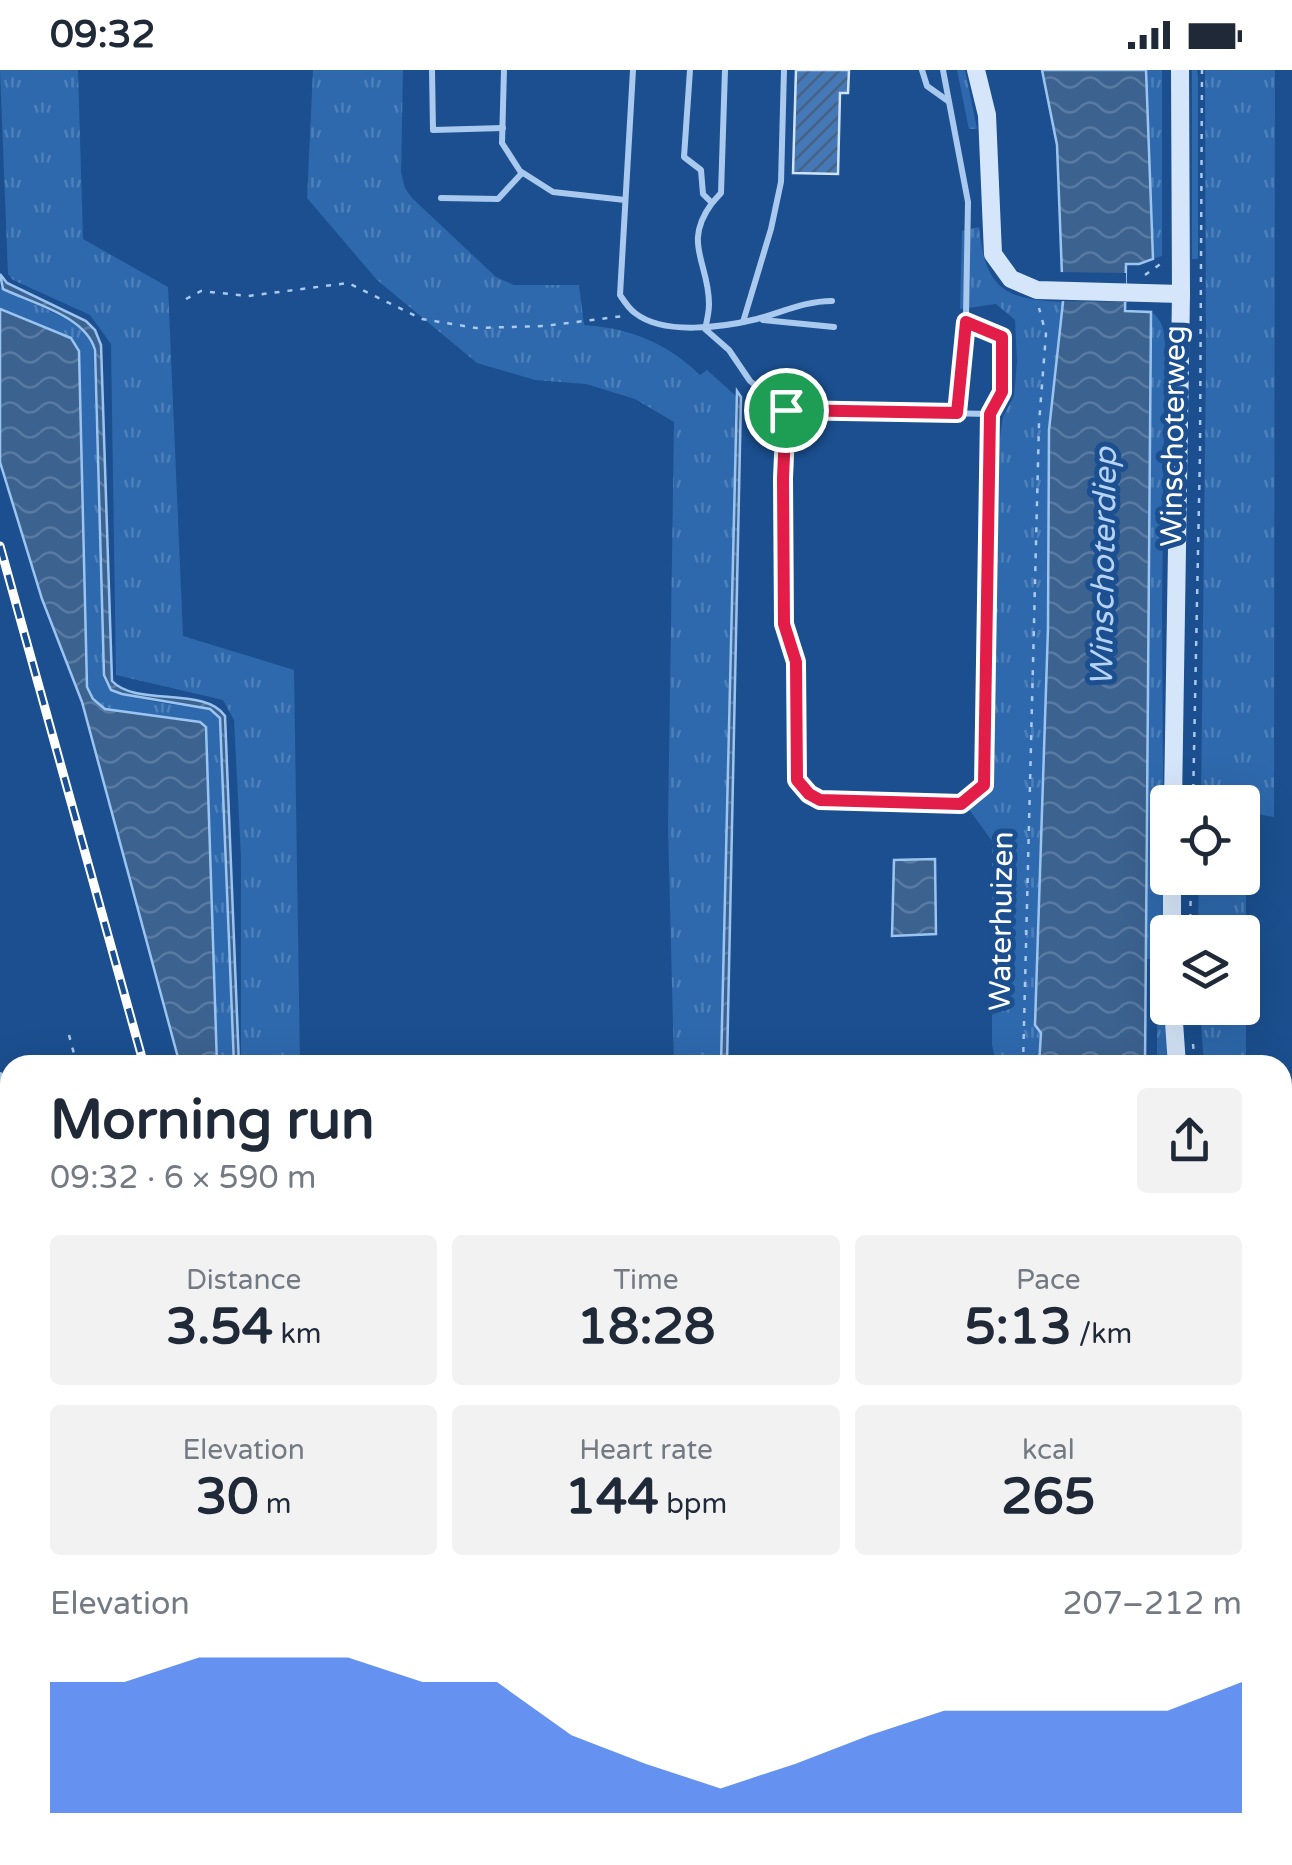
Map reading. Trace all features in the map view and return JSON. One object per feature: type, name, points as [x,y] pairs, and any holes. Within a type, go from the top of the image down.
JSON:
[{"type":"main road","points":[[976,70],[988,115],[993,254],[1011,279],[1041,295],[1181,294]]},
{"type":"main road","name":"Winschoterweg","points":[[1174,785],[1180,70]]},
{"type":"main road","points":[[1174,1025],[1176,1055]]},
{"type":"lane","points":[[432,70],[432,130],[503,128]]},
{"type":"lane","points":[[504,70],[502,143],[522,173],[553,192],[625,200]]},
{"type":"lane","points":[[633,70],[620,295],[635,313],[656,323],[705,328],[757,319],[812,301],[832,300]]},
{"type":"lane","points":[[690,70],[684,157],[701,170],[703,194],[712,203]]},
{"type":"lane","points":[[705,328],[709,304],[696,246],[699,221],[721,193],[725,70]]},
{"type":"lane","points":[[743,322],[781,182],[784,70]]},
{"type":"lane","points":[[922,70],[926,86],[949,101]]},
{"type":"lane","points":[[943,70],[968,202],[966,322],[957,413]]},
{"type":"lane","points":[[441,198],[498,199],[522,173]]},
{"type":"lane","points":[[757,319],[834,326]]},
{"type":"lane","points":[[786,410],[784,624],[796,662],[797,780],[820,800],[961,804],[984,785],[990,414],[1002,392],[1002,337],[966,322]]},
{"type":"lane","points":[[705,328],[728,350],[750,381],[786,410],[990,414]]},
{"type":"path","name":"Winschoterweg","points":[[1193,785],[1202,70]]},
{"type":"path","points":[[186,300],[201,291],[248,296],[348,282],[422,320],[476,328],[544,326],[635,313]]},
{"type":"path","name":"Waterhuizen","points":[[1023,1055],[1039,423],[1046,334],[1041,295]]},
{"type":"path","points":[[1192,1032],[1195,1055]]},
{"type":"path","points":[[68,1035],[73,1055]]},
{"type":"green space","points":[[0,70],[78,70],[83,239],[168,287],[183,636],[294,670],[300,1055],[241,1055],[241,857],[234,720],[223,700],[116,675],[111,344],[90,315],[13,280],[8,274]]},
{"type":"green space","points":[[313,70],[403,70],[401,172],[412,198],[496,277],[514,285],[579,285],[584,325],[647,339],[700,375],[707,370],[736,396],[721,1055],[674,1055],[668,826],[674,422],[635,399],[586,384],[535,380],[477,363],[377,280],[307,198]]},
{"type":"green space","points":[[957,70],[965,70],[977,129],[969,129]]},
{"type":"green space","points":[[1146,70],[1162,70],[1162,256],[1153,259]]},
{"type":"green space","points":[[1192,70],[1197,70],[1198,77],[1198,259],[1192,259]]},
{"type":"green space","points":[[1205,70],[1275,70],[1274,817],[1260,814],[1260,785],[1201,785]]},
{"type":"green space","points":[[979,227],[986,264],[1001,287],[1026,298],[1063,302],[1049,430],[1048,628],[1035,1025],[1042,1033],[1040,1055],[994,1055],[992,841],[968,808],[979,801],[992,775],[999,443],[1003,417],[1014,396],[1017,361],[1015,320],[996,304],[960,309],[962,231]]},
{"type":"green space","points":[[0,287],[79,325],[93,342],[104,675],[110,684],[134,697],[210,709],[220,718],[234,1055],[217,1055],[206,727],[199,722],[105,709],[87,687],[79,351],[71,338],[0,309]]},
{"type":"green space","points":[[1151,312],[1165,337],[1163,785],[1150,785],[1150,895],[1164,895],[1164,915],[1150,915],[1150,959],[1146,959]]},
{"type":"green space","points":[[1199,895],[1246,895],[1246,915],[1198,915]]},
{"type":"green space","points":[[1157,1025],[1167,1025],[1168,1055],[1157,1055]]},
{"type":"green space","points":[[1201,1025],[1246,1025],[1246,1055],[1203,1055]]},
{"type":"water","name":"Winschoterdiep","points":[[1042,70],[1146,70],[1153,259],[1126,264],[1125,311],[1151,312],[1145,1055],[1040,1055],[1041,1033],[1035,1025],[1048,628],[1049,430],[1063,302],[1057,145]]},
{"type":"water","points":[[0,274],[7,283],[86,321],[101,345],[112,681],[137,693],[202,702],[225,716],[239,1055],[234,1055],[220,718],[210,709],[111,690],[104,675],[95,350],[90,338],[70,319],[3,289]]},
{"type":"water","points":[[0,309],[71,338],[79,351],[87,687],[105,709],[200,722],[206,727],[217,1055],[177,1055],[82,702],[42,599],[0,462]]},
{"type":"water","points":[[737,391],[741,397],[727,1055],[721,1055]]},
{"type":"water","points":[[935,859],[936,934],[892,936],[894,860]]},
{"type":"pier","points":[[1057,272],[1126,273],[1126,302],[1058,301]]},
{"type":"building","points":[[796,70],[849,70],[848,93],[840,93],[838,174],[793,173]]},
{"type":"railway","points":[[0,546],[141,1055]]},
{"type":"route","points":[[966,322],[1002,337],[1002,392],[990,414],[984,785],[961,804],[820,800],[797,780],[796,662],[784,624],[786,410],[957,413],[966,322]]}]
